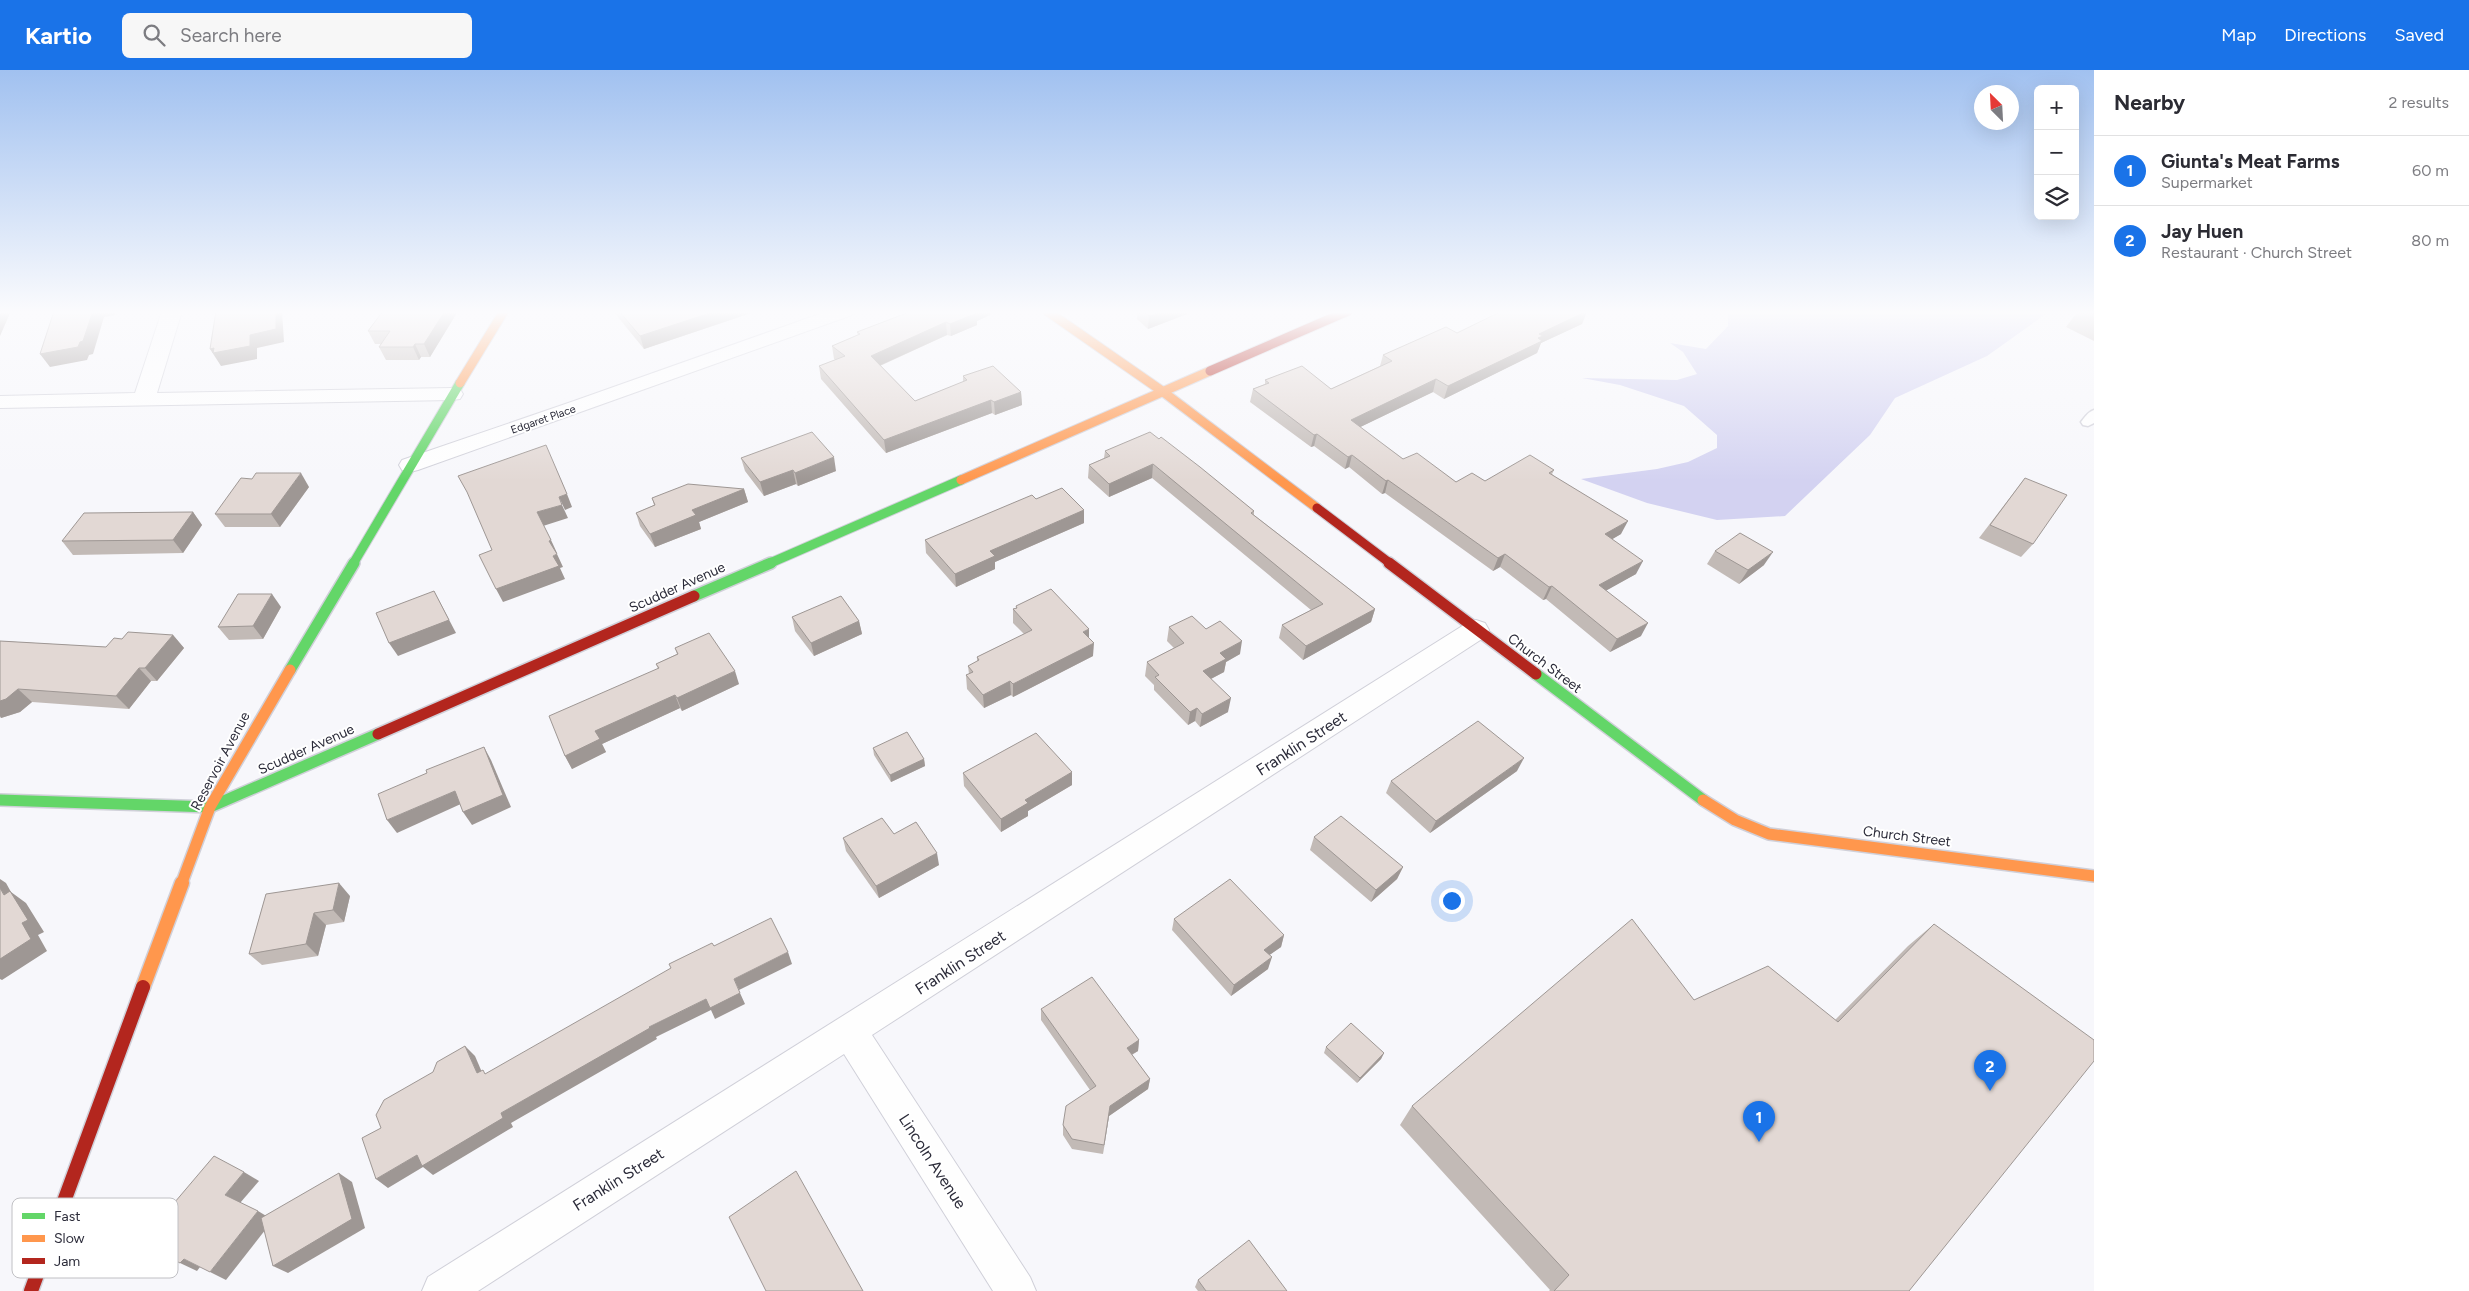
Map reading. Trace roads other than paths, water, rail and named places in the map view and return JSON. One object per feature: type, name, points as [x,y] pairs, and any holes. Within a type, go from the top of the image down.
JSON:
[{"type":"street","points":[[144,400],[154,368]]},
{"type":"street","name":"Reservoir Avenue","points":[[66,1198],[210,807],[468,368]]},
{"type":"street","name":"Edgaret Place","points":[[410,465],[687,368]]},
{"type":"street","name":"Church Street","points":[[1129,368],[1723,815],[1751,828],[1770,834],[2094,876]]},
{"type":"street","name":"Scudder Avenue","points":[[0,800],[210,807],[1215,368]]},
{"type":"street","points":[[0,402],[452,394]]},
{"type":"street","name":"Franklin Street","points":[[442,1291],[850,1032],[1476,630]]},
{"type":"street","name":"Lincoln Avenue","points":[[850,1032],[1016,1291]]},
{"type":"street","name":"Reservoir Avenue","points":[[32,1291],[37,1278]]},
{"type":"place","name":"Jay Huen","points":[[1990,1091]]},
{"type":"place","name":"Giunta's Meat Farms","points":[[1759,1142]]}]
